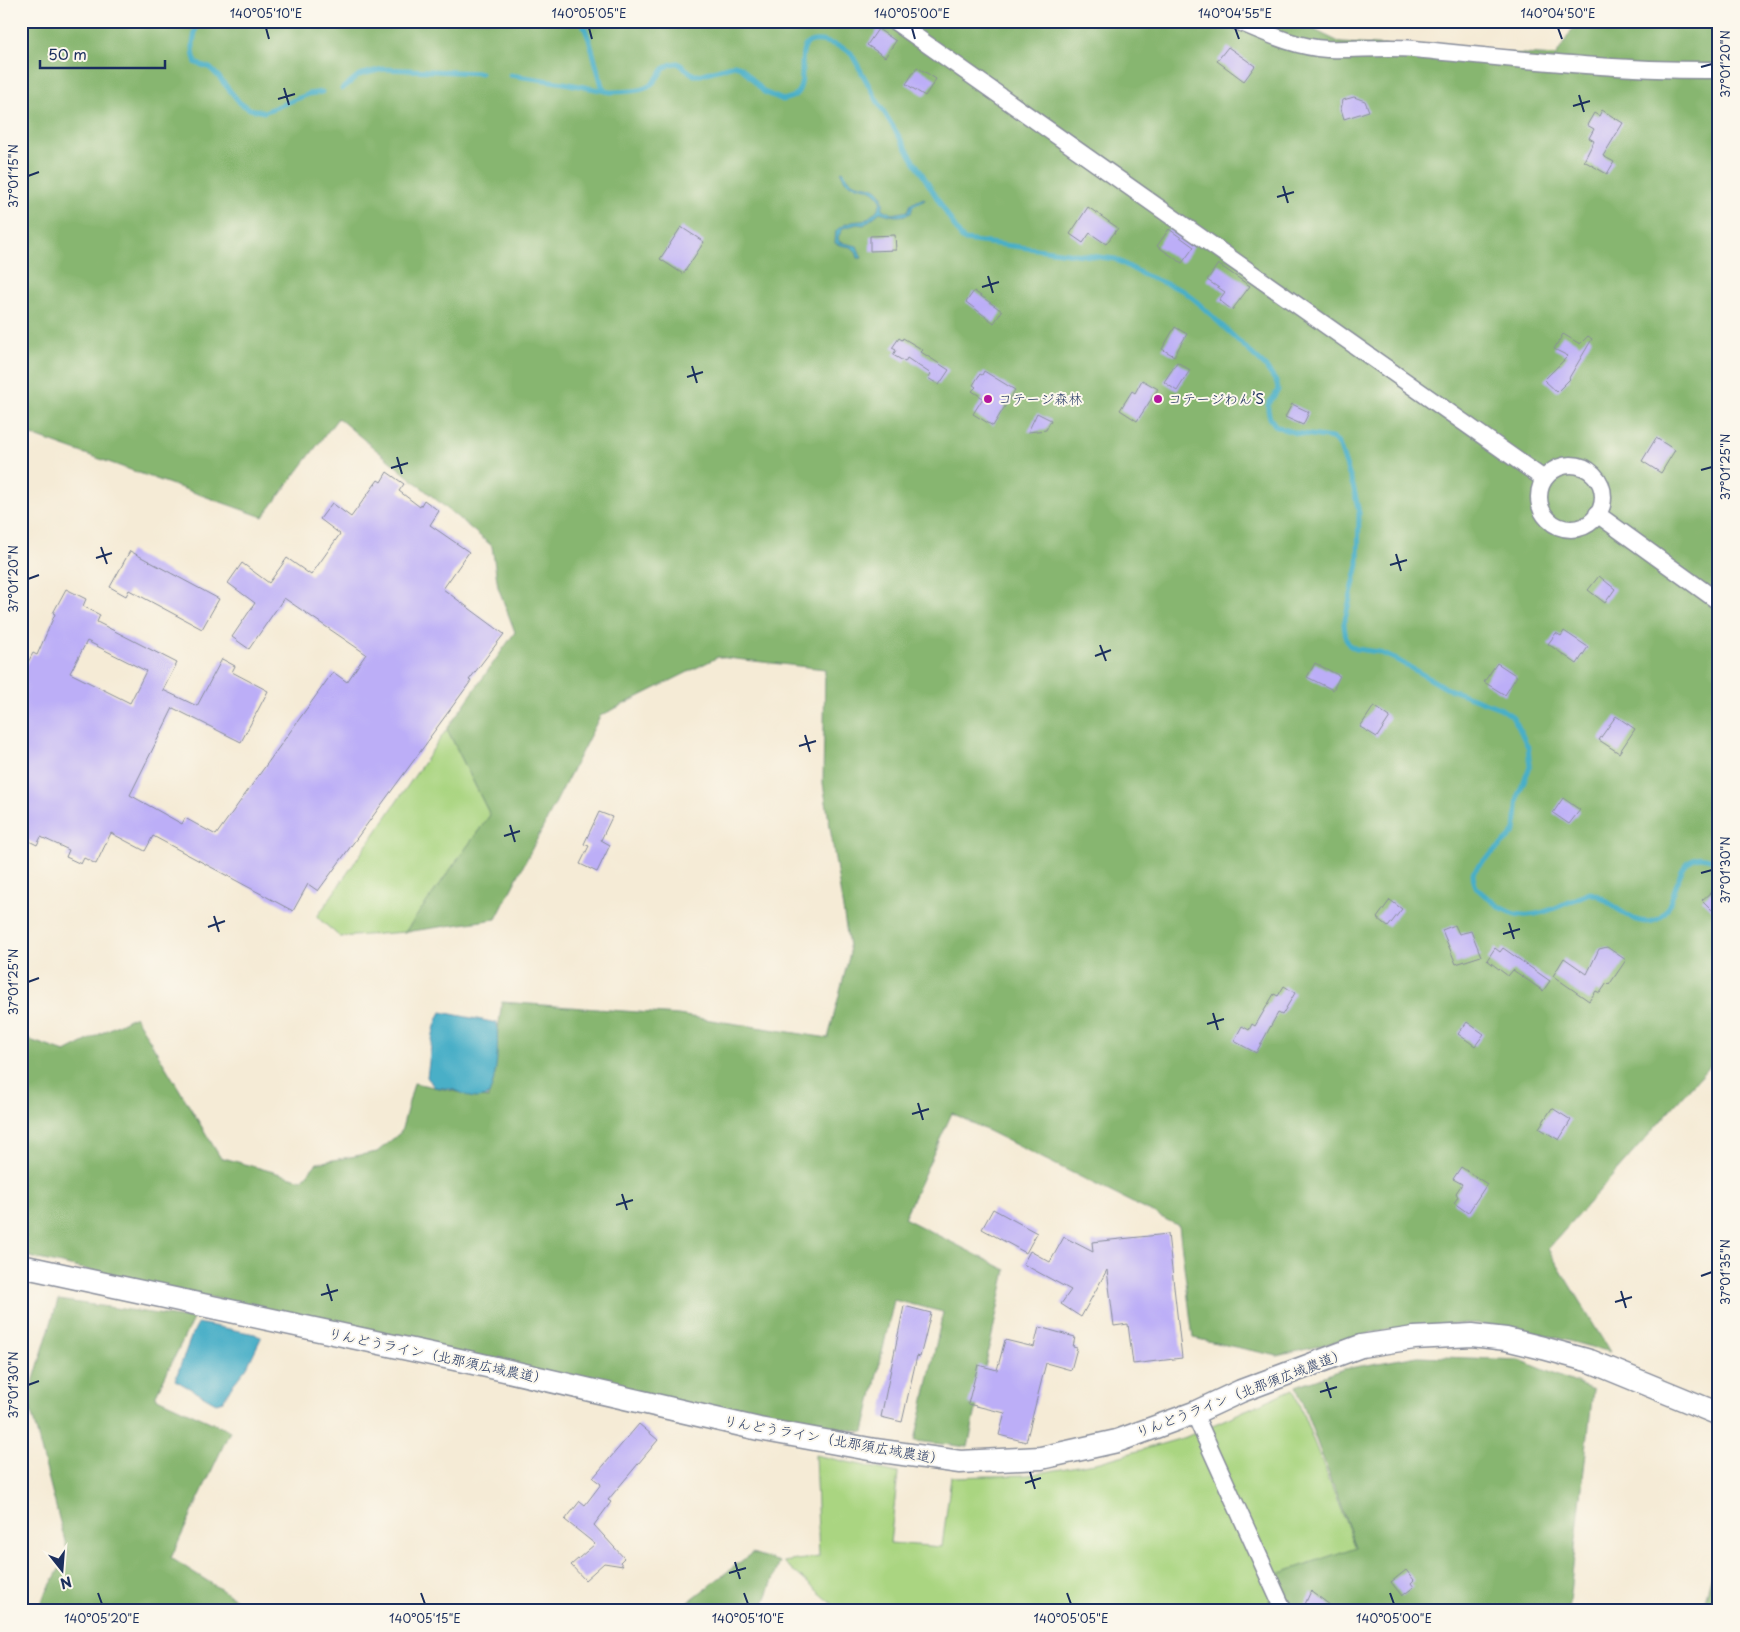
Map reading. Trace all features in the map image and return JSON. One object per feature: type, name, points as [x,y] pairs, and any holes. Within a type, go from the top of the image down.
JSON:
[{"type":"street","points":[[894,21],[1544,479]]},
{"type":"street","points":[[1237,21],[1282,40],[1326,49],[1406,48],[1580,66],[1662,71],[1719,70]]},
{"type":"street","points":[[1572,465],[1592,471],[1599,481],[1602,491],[1602,502],[1597,514],[1592,521],[1583,526],[1563,528],[1553,523],[1546,517],[1541,508],[1540,488],[1544,479],[1561,466],[1572,465]]},
{"type":"street","points":[[1597,514],[1719,602]]},
{"type":"street","name":"りんどうライン（北那須広域農道）","points":[[21,1266],[478,1364],[759,1429],[875,1450],[960,1462],[1041,1458],[1117,1441],[1194,1413],[1241,1391],[1361,1346],[1414,1338],[1472,1335],[1506,1339],[1590,1360],[1719,1414]]},
{"type":"street","points":[[1194,1413],[1284,1611]]},
{"type":"green space","points":[[25,21],[1296,21],[1341,43],[1556,56],[1577,21],[1719,21],[1719,1061],[1712,1063],[1548,1249],[1610,1352],[1535,1332],[1492,1325],[1457,1324],[1385,1330],[1278,1356],[1193,1338],[1179,1226],[952,1113],[904,1218],[1006,1270],[968,1447],[915,1441],[943,1312],[894,1300],[864,1432],[685,1403],[21,1255],[21,1037],[65,1052],[135,1016],[220,1157],[302,1180],[317,1163],[377,1152],[401,1132],[414,1083],[488,1098],[502,1002],[678,1015],[828,1038],[850,953],[823,783],[825,669],[718,657],[600,716],[496,919],[405,932],[490,815],[447,729],[515,632],[498,587],[492,546],[338,418],[263,517],[21,431],[21,30]]},
{"type":"green space","points":[[447,729],[490,815],[405,932],[340,937],[317,917]]},
{"type":"green space","points":[[58,1300],[193,1319],[155,1397],[230,1431],[171,1558],[255,1611],[36,1611],[68,1553],[28,1399]]},
{"type":"green space","points":[[1418,1356],[1520,1360],[1593,1390],[1568,1611],[1266,1611],[1278,1574],[1356,1547],[1296,1386],[1344,1369]]},
{"type":"green space","points":[[1293,1389],[1356,1548],[1278,1574],[1266,1611],[841,1611],[783,1562],[819,1557],[815,1455],[898,1473],[890,1543],[942,1547],[951,1477],[1028,1475],[1100,1462],[1186,1437]]},
{"type":"green space","points":[[1719,1549],[1719,1611],[1702,1611]]},
{"type":"green space","points":[[752,1553],[780,1562],[761,1611],[676,1611]]},
{"type":"water","points":[[843,171],[852,182],[877,190],[882,197],[882,209],[893,214],[908,211],[911,204],[924,198],[925,200],[913,206],[911,213],[907,215],[896,216],[880,212],[864,225],[857,224],[843,228],[838,237],[839,242],[857,246],[862,258],[858,258],[852,248],[835,243],[836,231],[849,223],[864,221],[879,207],[880,199],[873,191],[847,182],[841,172]]},
{"type":"water","points":[[441,1012],[497,1023],[496,1069],[489,1095],[473,1098],[452,1089],[434,1087],[427,1077],[433,1035]]},
{"type":"water","points":[[198,1323],[255,1334],[261,1338],[247,1367],[231,1387],[223,1401],[216,1403],[175,1380]]},
{"type":"building","points":[[878,29],[896,41],[885,57],[867,45]]},
{"type":"building","points":[[1228,47],[1255,66],[1244,81],[1217,61]]},
{"type":"building","points":[[917,67],[936,79],[925,96],[906,84]]},
{"type":"building","points":[[1354,97],[1365,101],[1369,111],[1344,119],[1341,109],[1343,100]]},
{"type":"building","points":[[1602,110],[1623,123],[1603,156],[1614,162],[1607,174],[1584,161],[1594,141],[1589,138],[1594,129],[1587,125],[1594,113],[1599,116]]},
{"type":"building","points":[[1088,207],[1118,228],[1106,244],[1090,233],[1083,243],[1070,234]]},
{"type":"building","points":[[681,227],[704,242],[683,274],[660,259]]},
{"type":"building","points":[[1169,229],[1194,247],[1182,263],[1157,246]]},
{"type":"building","points":[[895,235],[896,250],[870,251],[870,236]]},
{"type":"building","points":[[1218,264],[1250,286],[1232,310],[1219,300],[1225,292],[1207,280]]},
{"type":"building","points":[[974,291],[1002,311],[994,323],[966,302]]},
{"type":"building","points":[[1175,327],[1187,334],[1174,356],[1162,349]]},
{"type":"building","points":[[1563,334],[1580,344],[1588,336],[1592,339],[1570,379],[1557,392],[1544,380],[1568,356],[1554,349]]},
{"type":"building","points":[[899,338],[902,340],[903,338],[923,350],[921,352],[949,370],[939,385],[928,378],[931,374],[907,358],[905,362],[893,355],[896,350],[892,348]]},
{"type":"building","points":[[1177,362],[1190,370],[1177,391],[1164,382]]},
{"type":"building","points":[[984,371],[1015,390],[993,426],[973,414],[983,398],[972,391],[976,387],[973,385]]},
{"type":"building","points":[[1142,380],[1158,389],[1137,421],[1120,410],[1132,391],[1135,393]]},
{"type":"building","points":[[1292,404],[1309,412],[1303,425],[1285,417]]},
{"type":"building","points":[[1037,413],[1051,420],[1046,430],[1028,432]]},
{"type":"building","points":[[1656,438],[1675,450],[1661,473],[1642,461]]},
{"type":"building","points":[[387,472],[404,484],[399,491],[420,507],[424,500],[439,511],[430,525],[469,552],[443,589],[504,634],[318,891],[308,884],[293,911],[153,836],[145,851],[111,833],[96,864],[84,858],[81,864],[66,857],[69,850],[41,837],[37,845],[21,837],[21,675],[33,653],[37,655],[55,614],[53,613],[66,589],[86,599],[83,606],[100,615],[97,622],[177,663],[163,690],[197,706],[222,659],[235,666],[232,672],[268,691],[241,742],[173,708],[130,795],[182,824],[185,818],[216,835],[333,672],[347,682],[366,654],[284,598],[249,649],[232,637],[255,603],[228,583],[242,563],[269,583],[287,558],[311,575],[340,534],[320,519],[332,503],[351,517],[378,480],[381,482]],"holes":[[[87,641],[146,671],[130,703],[70,673]]]},
{"type":"building","points":[[130,551],[219,599],[202,629],[129,590],[126,596],[110,587]]},
{"type":"building","points":[[1599,576],[1615,589],[1605,603],[1588,590]]},
{"type":"building","points":[[1564,631],[1588,647],[1577,664],[1548,644],[1556,633],[1561,636]]},
{"type":"building","points":[[1315,663],[1340,676],[1333,690],[1307,677]]},
{"type":"building","points":[[1497,663],[1517,676],[1505,695],[1484,682]]},
{"type":"building","points":[[1374,706],[1390,717],[1377,737],[1360,727]]},
{"type":"building","points":[[1616,716],[1635,729],[1619,753],[1599,740]]},
{"type":"building","points":[[1563,798],[1580,810],[1569,824],[1553,813]]},
{"type":"building","points":[[599,812],[612,817],[601,840],[610,845],[597,872],[580,864],[589,846],[584,844]]},
{"type":"building","points":[[1711,892],[1719,899],[1719,917],[1702,900]]},
{"type":"building","points":[[1390,900],[1402,909],[1388,927],[1377,918]]},
{"type":"building","points":[[1455,925],[1459,934],[1471,931],[1481,956],[1456,964],[1442,930]]},
{"type":"building","points":[[1607,947],[1626,960],[1609,985],[1607,983],[1600,993],[1596,991],[1589,1001],[1553,976],[1564,958],[1587,974],[1599,949]]},
{"type":"building","points":[[1495,948],[1500,952],[1503,948],[1550,981],[1543,991],[1513,970],[1508,976],[1487,960]]},
{"type":"building","points":[[1284,986],[1295,993],[1282,1015],[1278,1013],[1256,1053],[1234,1041],[1242,1026],[1249,1030],[1252,1024],[1255,1026],[1274,994],[1278,996]]},
{"type":"building","points":[[1467,1022],[1484,1034],[1475,1046],[1458,1034]]},
{"type":"building","points":[[1552,1108],[1571,1120],[1559,1140],[1539,1128]]},
{"type":"building","points":[[1461,1167],[1487,1184],[1468,1213],[1454,1203],[1458,1197],[1456,1193],[1462,1184],[1453,1179]]},
{"type":"building","points":[[993,1209],[1037,1233],[1026,1253],[982,1229]]},
{"type":"building","points":[[1168,1234],[1182,1358],[1133,1364],[1128,1324],[1114,1326],[1107,1270],[1081,1317],[1061,1304],[1071,1290],[1023,1264],[1030,1251],[1050,1262],[1064,1237],[1093,1252],[1092,1242]]},
{"type":"building","points":[[904,1306],[931,1313],[920,1357],[917,1356],[902,1422],[881,1417]]},
{"type":"building","points":[[1039,1327],[1075,1337],[1073,1347],[1077,1348],[1071,1370],[1046,1363],[1026,1442],[999,1435],[1005,1413],[968,1404],[978,1365],[997,1370],[1005,1340],[1034,1347]]},
{"type":"building","points":[[639,1424],[658,1440],[608,1500],[611,1502],[594,1525],[624,1558],[620,1562],[623,1566],[604,1563],[585,1580],[571,1565],[595,1544],[565,1520],[580,1501],[585,1505],[601,1484],[593,1478]]},
{"type":"building","points":[[1406,1570],[1414,1580],[1411,1583],[1414,1587],[1402,1596],[1391,1582]]},
{"type":"building","points":[[1311,1591],[1338,1611],[1302,1611]]},
{"type":"waterway","points":[[198,21],[193,47],[196,63],[210,68],[240,103],[250,109],[264,112],[309,94],[322,92]]},
{"type":"waterway","points":[[582,21],[602,86],[605,91],[610,92],[641,90],[654,82],[663,70],[671,64],[678,63],[694,75],[734,65],[741,67],[764,92],[783,100],[794,96],[799,89],[802,80],[803,51],[807,44],[814,41],[826,42],[845,49],[851,53],[879,104],[961,237],[965,240],[1115,259],[1144,275],[1184,291],[1265,366],[1277,383],[1278,390],[1268,405],[1270,418],[1275,425],[1296,433],[1332,438],[1339,444],[1354,489],[1359,513],[1358,565],[1344,624],[1346,639],[1349,645],[1356,649],[1379,652],[1446,688],[1500,708],[1512,716],[1528,747],[1530,767],[1518,795],[1515,831],[1473,873],[1477,888],[1496,904],[1518,915],[1531,915],[1548,911],[1590,893],[1597,895],[1635,919],[1652,921],[1661,917],[1668,908],[1685,865],[1699,857],[1719,862]]},
{"type":"waterway","points":[[342,89],[359,75],[383,69],[481,73]]},
{"type":"waterway","points":[[510,75],[605,91]]},
{"type":"place","name":"コテージ森林","points":[[988,399]]},
{"type":"place","name":"コテージわん’S","points":[[1158,399]]}]
